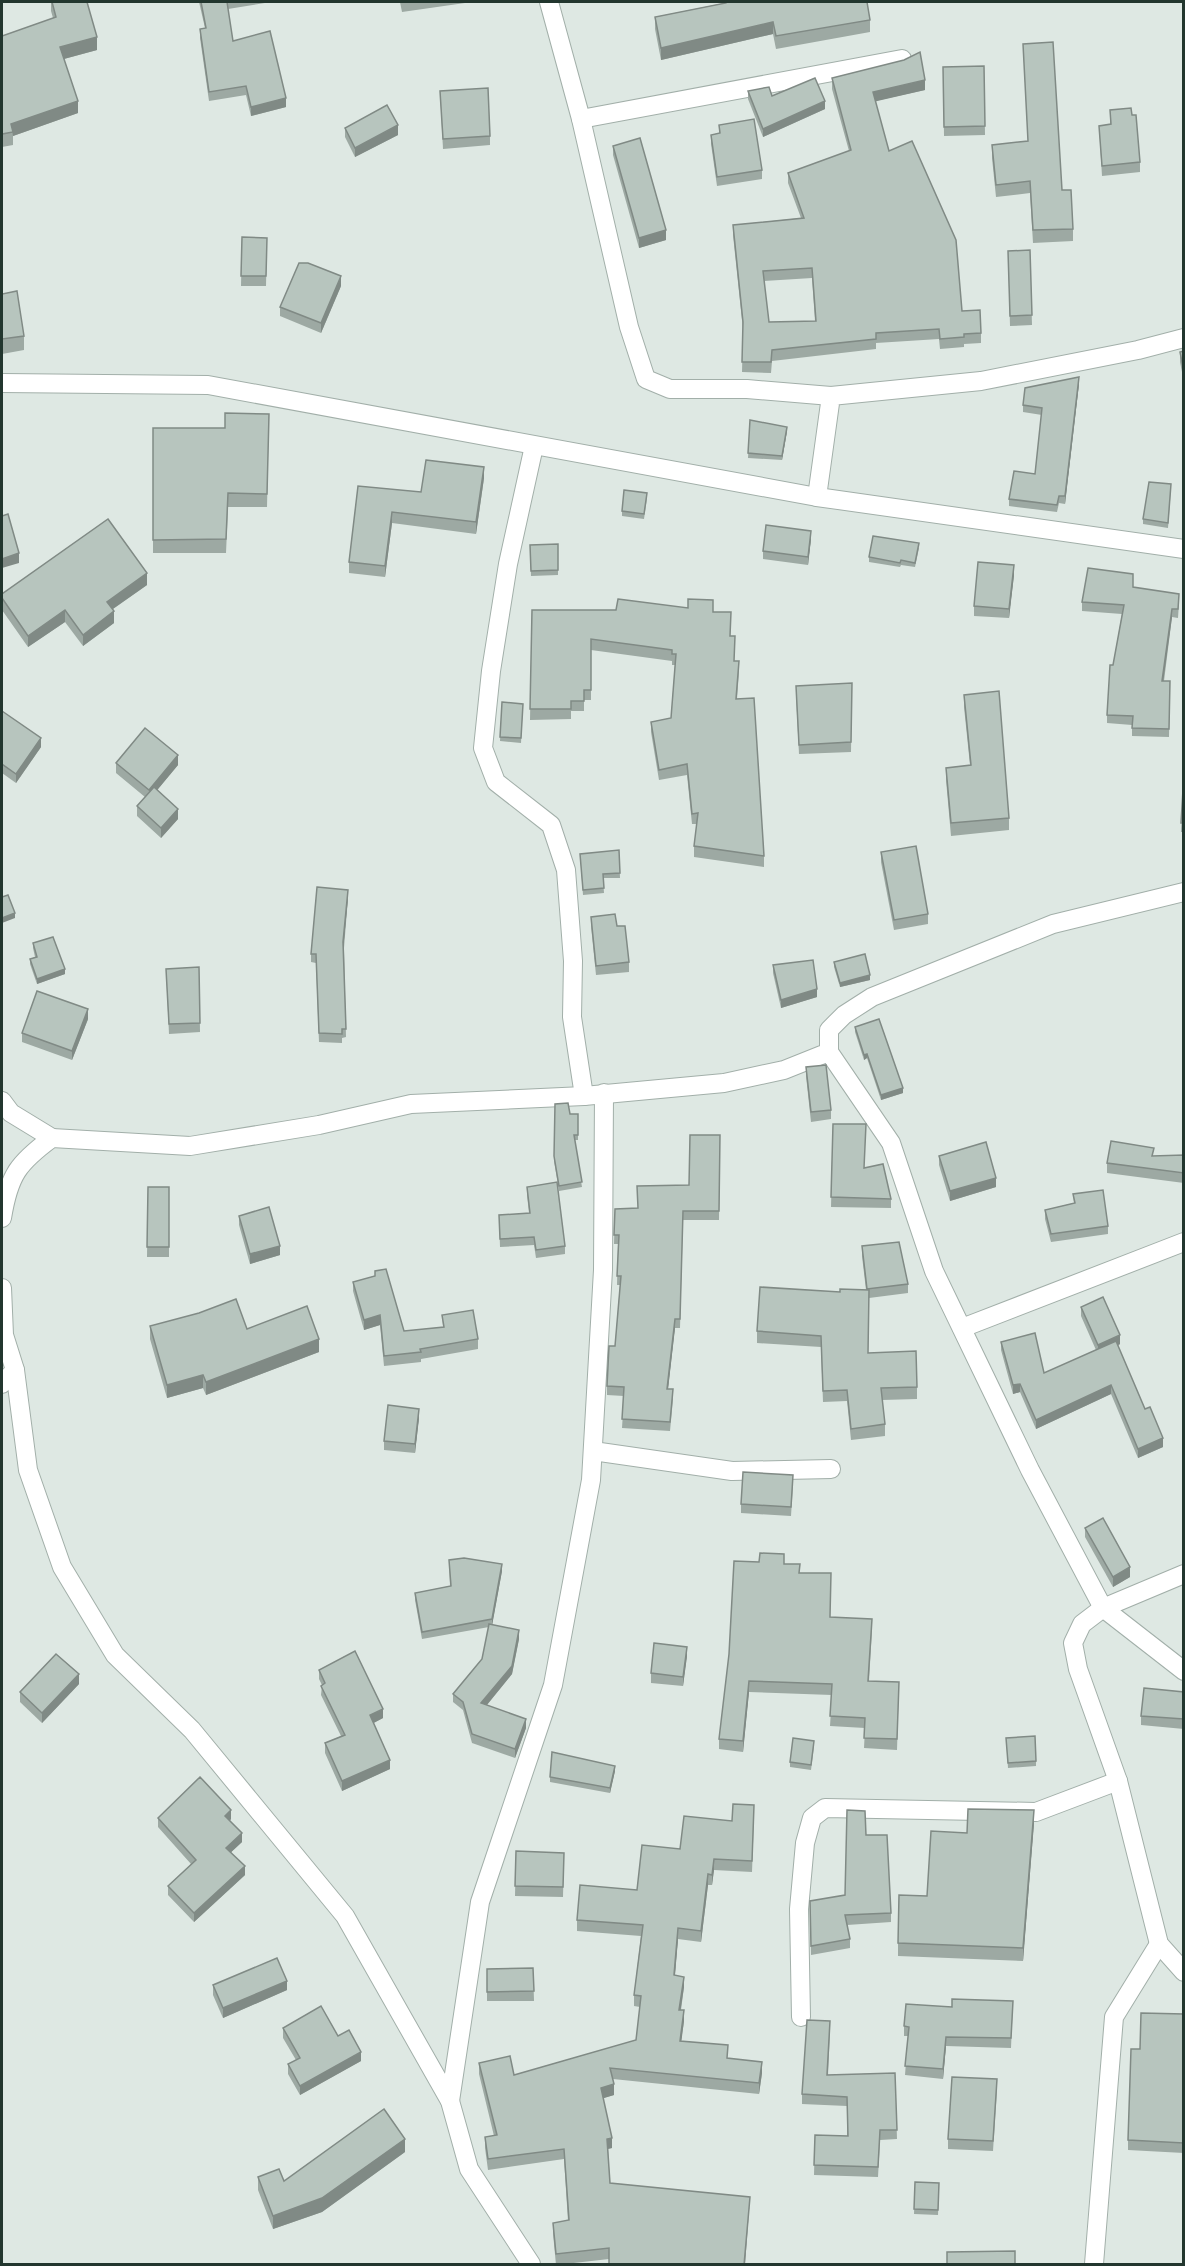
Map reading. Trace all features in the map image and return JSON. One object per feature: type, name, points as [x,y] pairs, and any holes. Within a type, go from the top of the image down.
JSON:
[{"type":"street","points":[[549,2],[581,118],[616,274],[646,379],[670,389],[747,389],[831,396],[981,381],[1138,350],[1184,338]]},
{"type":"street","points":[[581,118],[903,59]]},
{"type":"street","points":[[2,383],[208,385],[817,496],[1184,549]]},
{"type":"street","points":[[817,496],[831,396]]},
{"type":"street","points":[[534,446],[508,564],[490,671],[483,747],[496,782],[551,825],[566,870],[573,961],[572,1017],[584,1096]]},
{"type":"street","points":[[1184,892],[1053,924],[872,998],[844,1015],[829,1030],[829,1052],[891,1143],[934,1271],[1030,1470],[1103,1608],[1184,1671]]},
{"type":"street","points":[[2,1101],[11,1113],[52,1138],[190,1146],[319,1125],[411,1104],[584,1096],[724,1083],[784,1070],[829,1052]]},
{"type":"street","points":[[450,2101],[480,1902],[553,1685],[591,1480],[603,1270],[604,1093]]},
{"type":"street","points":[[2,1218],[12,1178],[23,1159],[52,1138]]},
{"type":"street","points":[[962,1328],[1184,1242]]},
{"type":"street","points":[[2,1288],[4,1335],[15,1370],[28,1470],[62,1567],[116,1655],[192,1730],[345,1916],[450,2101],[469,2169],[531,2265]]},
{"type":"street","points":[[2,1384],[15,1370]]},
{"type":"street","points":[[593,1450],[732,1471],[831,1469]]},
{"type":"street","points":[[1184,1574],[1103,1608],[1082,1623],[1073,1643],[1078,1669],[1118,1781],[1159,1944],[1184,1971]]},
{"type":"street","points":[[801,2017],[799,1909],[805,1843],[812,1818],[825,1808],[1036,1812],[1118,1781]]},
{"type":"street","points":[[1094,2265],[1114,2017],[1159,1944]]},
{"type":"building","points":[[52,2],[87,2],[97,37],[60,47],[78,101],[11,124],[13,132],[2,134],[2,36],[56,17]]},
{"type":"building","points":[[201,2],[227,2],[233,41],[270,31],[286,98],[251,107],[246,86],[209,92],[200,29],[206,28]]},
{"type":"building","points":[[726,2],[867,2],[870,20],[776,36],[773,22],[661,48],[655,17]]},
{"type":"building","points":[[1053,42],[1062,190],[1071,190],[1073,229],[1033,230],[1030,181],[996,185],[992,145],[1028,141],[1023,44]]},
{"type":"building","points":[[920,52],[925,80],[873,92],[889,151],[912,141],[956,240],[962,311],[980,310],[981,333],[940,339],[939,329],[876,333],[876,339],[772,350],[771,362],[742,362],[743,322],[733,225],[804,218],[788,173],[851,150],[832,78],[904,60]],"holes":[[[812,268],[816,321],[769,322],[763,271]]]},
{"type":"building","points":[[984,66],[985,126],[944,127],[943,67]]},
{"type":"building","points":[[815,78],[825,101],[763,129],[748,91],[769,87],[772,96]]},
{"type":"building","points":[[488,88],[490,136],[443,139],[440,91]]},
{"type":"building","points":[[387,105],[398,125],[355,148],[345,128]]},
{"type":"building","points":[[1131,108],[1132,115],[1136,115],[1140,162],[1102,166],[1099,126],[1111,124],[1110,110]]},
{"type":"building","points":[[754,119],[762,170],[717,177],[711,135],[720,133],[719,125]]},
{"type":"building","points":[[640,138],[666,230],[639,238],[613,146]]},
{"type":"building","points":[[242,237],[267,238],[266,276],[241,276]]},
{"type":"building","points":[[1030,250],[1032,315],[1010,316],[1008,251]]},
{"type":"building","points":[[299,263],[308,263],[341,276],[321,323],[280,307]]},
{"type":"building","points":[[17,291],[24,336],[2,339],[2,294]]},
{"type":"building","points":[[1184,351],[1184,372],[1180,352]]},
{"type":"building","points":[[1079,377],[1065,496],[1059,496],[1057,505],[1009,499],[1014,471],[1035,474],[1042,408],[1023,405],[1025,388]]},
{"type":"building","points":[[225,413],[269,414],[267,494],[228,493],[226,539],[153,540],[153,428],[225,428]]},
{"type":"building","points":[[750,420],[787,427],[782,456],[748,453]]},
{"type":"building","points":[[426,460],[484,467],[476,522],[392,512],[385,566],[349,562],[358,486],[421,492]]},
{"type":"building","points":[[1149,482],[1171,484],[1168,523],[1143,519]]},
{"type":"building","points":[[624,490],[647,493],[644,514],[622,511]]},
{"type":"building","points":[[8,514],[19,553],[2,559],[2,516]]},
{"type":"building","points":[[108,519],[147,573],[107,602],[114,611],[83,635],[65,610],[28,636],[2,598],[2,594]]},
{"type":"building","points":[[766,525],[811,531],[808,557],[763,551]]},
{"type":"building","points":[[873,536],[919,543],[915,563],[901,560],[900,563],[869,557]]},
{"type":"building","points":[[558,544],[558,570],[531,571],[530,545]]},
{"type":"building","points":[[978,562],[1014,565],[1009,609],[974,606]]},
{"type":"building","points":[[1088,568],[1133,574],[1133,587],[1179,594],[1178,609],[1172,609],[1162,681],[1170,681],[1169,729],[1132,728],[1133,716],[1107,715],[1110,665],[1113,665],[1124,605],[1082,602]]},
{"type":"building","points":[[618,599],[688,608],[688,599],[713,600],[713,612],[731,612],[730,636],[735,636],[734,661],[739,661],[736,699],[754,698],[764,856],[694,846],[698,813],[692,814],[687,764],[659,770],[651,722],[671,718],[676,654],[672,654],[672,650],[591,639],[591,690],[584,690],[584,701],[571,701],[571,709],[530,709],[532,610],[616,610]]},
{"type":"building","points":[[852,683],[851,742],[799,745],[796,686]]},
{"type":"building","points":[[999,691],[1009,818],[951,823],[946,768],[971,765],[964,695]]},
{"type":"building","points":[[502,702],[523,704],[521,738],[500,737]]},
{"type":"building","points":[[2,711],[41,738],[16,774],[2,764]]},
{"type":"building","points":[[145,728],[178,755],[149,790],[116,763]]},
{"type":"building","points":[[1184,773],[1184,823],[1181,823]]},
{"type":"building","points":[[154,787],[178,809],[161,828],[137,806]]},
{"type":"building","points":[[916,846],[928,914],[894,920],[881,852]]},
{"type":"building","points":[[619,850],[620,873],[603,874],[604,888],[583,890],[580,854]]},
{"type":"building","points":[[317,887],[348,890],[343,942],[346,1029],[342,1029],[342,1034],[319,1033],[316,954],[311,954]]},
{"type":"building","points":[[8,895],[15,913],[2,918],[2,897]]},
{"type":"building","points":[[615,914],[617,926],[625,926],[629,962],[596,966],[591,917]]},
{"type":"building","points":[[53,937],[65,969],[37,979],[30,959],[37,957],[33,943]]},
{"type":"building","points":[[865,954],[870,975],[840,983],[834,962]]},
{"type":"building","points":[[813,960],[817,989],[781,1000],[773,965]]},
{"type":"building","points":[[199,967],[200,1023],[169,1024],[166,969]]},
{"type":"building","points":[[37,991],[88,1009],[72,1051],[22,1033]]},
{"type":"building","points":[[879,1019],[903,1088],[881,1095],[855,1027]]},
{"type":"building","points":[[826,1065],[831,1110],[811,1112],[806,1067]]},
{"type":"building","points":[[568,1103],[570,1114],[578,1114],[578,1135],[574,1135],[582,1182],[559,1186],[554,1156],[555,1104]]},
{"type":"building","points":[[833,1124],[866,1124],[864,1168],[883,1164],[891,1199],[831,1197]]},
{"type":"building","points":[[690,1135],[720,1135],[719,1211],[683,1211],[680,1319],[675,1319],[667,1389],[673,1389],[670,1422],[622,1419],[624,1387],[607,1386],[609,1346],[615,1346],[621,1276],[617,1276],[619,1235],[614,1235],[615,1209],[638,1208],[637,1186],[689,1185]]},
{"type":"building","points":[[1111,1141],[1154,1148],[1152,1156],[1184,1155],[1184,1173],[1107,1163]]},
{"type":"building","points":[[986,1142],[996,1178],[950,1191],[939,1156]]},
{"type":"building","points":[[557,1182],[565,1246],[536,1250],[534,1237],[500,1239],[499,1215],[530,1213],[527,1187]]},
{"type":"building","points":[[148,1187],[169,1187],[169,1247],[147,1247]]},
{"type":"building","points":[[1103,1190],[1108,1226],[1051,1234],[1045,1210],[1075,1203],[1073,1194]]},
{"type":"building","points":[[269,1207],[280,1246],[250,1254],[239,1216]]},
{"type":"building","points":[[899,1242],[908,1284],[867,1289],[862,1246]]},
{"type":"building","points":[[386,1269],[404,1331],[444,1327],[442,1315],[473,1310],[478,1339],[420,1349],[421,1352],[384,1356],[380,1315],[364,1320],[353,1282],[375,1276],[375,1271]]},
{"type":"building","points":[[760,1287],[840,1292],[840,1289],[869,1290],[868,1353],[916,1351],[917,1387],[881,1388],[885,1424],[851,1429],[847,1390],[823,1391],[821,1336],[757,1331]]},
{"type":"building","points":[[1103,1297],[1120,1335],[1098,1345],[1081,1307]]},
{"type":"building","points":[[236,1299],[247,1329],[307,1306],[319,1339],[206,1382],[203,1375],[167,1385],[150,1326],[199,1313]]},
{"type":"building","points":[[1035,1333],[1044,1373],[1116,1341],[1145,1409],[1150,1407],[1163,1438],[1138,1449],[1111,1385],[1036,1420],[1020,1384],[1013,1385],[1001,1342]]},
{"type":"building","points":[[388,1405],[419,1409],[415,1444],[384,1441]]},
{"type":"building","points":[[743,1472],[793,1475],[791,1507],[741,1504]]},
{"type":"building","points":[[1103,1518],[1130,1567],[1113,1577],[1085,1528]]},
{"type":"building","points":[[760,1553],[784,1554],[784,1564],[800,1564],[799,1573],[831,1573],[830,1617],[872,1619],[868,1681],[899,1682],[897,1739],[864,1738],[865,1718],[830,1716],[832,1684],[749,1681],[743,1741],[719,1739],[729,1654],[734,1561],[759,1562]]},
{"type":"building","points":[[464,1558],[502,1564],[492,1619],[422,1632],[415,1593],[451,1586],[449,1560]]},
{"type":"building","points":[[489,1624],[519,1630],[512,1666],[481,1703],[526,1719],[515,1749],[472,1734],[463,1702],[453,1694],[482,1659]]},
{"type":"building","points":[[654,1643],[687,1647],[683,1677],[651,1673]]},
{"type":"building","points":[[355,1651],[383,1709],[370,1715],[390,1760],[342,1781],[325,1743],[345,1735],[321,1686],[325,1683],[319,1670]]},
{"type":"building","points":[[56,1654],[79,1674],[42,1713],[20,1692]]},
{"type":"building","points":[[1144,1688],[1184,1692],[1184,1719],[1141,1716]]},
{"type":"building","points":[[1035,1736],[1036,1761],[1008,1763],[1006,1738]]},
{"type":"building","points":[[793,1738],[814,1741],[811,1765],[790,1762]]},
{"type":"building","points":[[552,1752],[615,1766],[610,1788],[550,1777]]},
{"type":"building","points":[[200,1777],[231,1810],[225,1816],[242,1833],[226,1848],[245,1866],[194,1913],[168,1886],[196,1860],[158,1818]]},
{"type":"building","points":[[733,1804],[754,1805],[752,1861],[714,1859],[712,1875],[708,1874],[701,1931],[678,1928],[674,1975],[684,1977],[679,2010],[684,2010],[680,2041],[728,2045],[727,2058],[762,2062],[759,2083],[610,2068],[614,2084],[601,2088],[612,2138],[607,2139],[610,2183],[750,2197],[744,2265],[609,2265],[609,2248],[556,2254],[553,2223],[569,2220],[564,2149],[488,2159],[485,2137],[497,2135],[479,2063],[510,2056],[514,2075],[636,2040],[641,1996],[634,1995],[643,1925],[577,1920],[580,1885],[637,1890],[642,1845],[680,1849],[684,1816],[732,1821]]},
{"type":"building","points":[[968,1809],[1034,1810],[1023,1948],[898,1943],[899,1895],[927,1896],[931,1831],[967,1833]]},
{"type":"building","points":[[847,1810],[865,1811],[866,1835],[887,1835],[891,1913],[845,1915],[850,1939],[811,1946],[810,1901],[845,1895]]},
{"type":"building","points":[[516,1851],[564,1853],[563,1887],[515,1886]]},
{"type":"building","points":[[277,1958],[287,1981],[223,2008],[213,1985]]},
{"type":"building","points":[[533,1968],[534,1991],[487,1992],[487,1969]]},
{"type":"building","points":[[952,1999],[1013,2001],[1011,2038],[946,2037],[943,2069],[905,2066],[909,2027],[904,2026],[906,2004],[952,2007]]},
{"type":"building","points":[[321,2006],[338,2036],[349,2030],[361,2052],[300,2086],[288,2064],[300,2058],[283,2028]]},
{"type":"building","points":[[1141,2013],[1184,2014],[1184,2143],[1128,2140],[1131,2049],[1140,2049]]},
{"type":"building","points":[[807,2020],[830,2021],[827,2075],[895,2073],[897,2130],[880,2130],[878,2167],[814,2165],[815,2135],[848,2136],[847,2097],[802,2094]]},
{"type":"building","points":[[952,2077],[997,2079],[993,2141],[948,2139]]},
{"type":"building","points":[[384,2109],[405,2139],[322,2198],[273,2216],[258,2177],[279,2169],[284,2181]]},
{"type":"building","points":[[915,2182],[939,2183],[938,2210],[914,2209]]},
{"type":"building","points":[[1015,2251],[1015,2265],[947,2265],[947,2252]]}]
